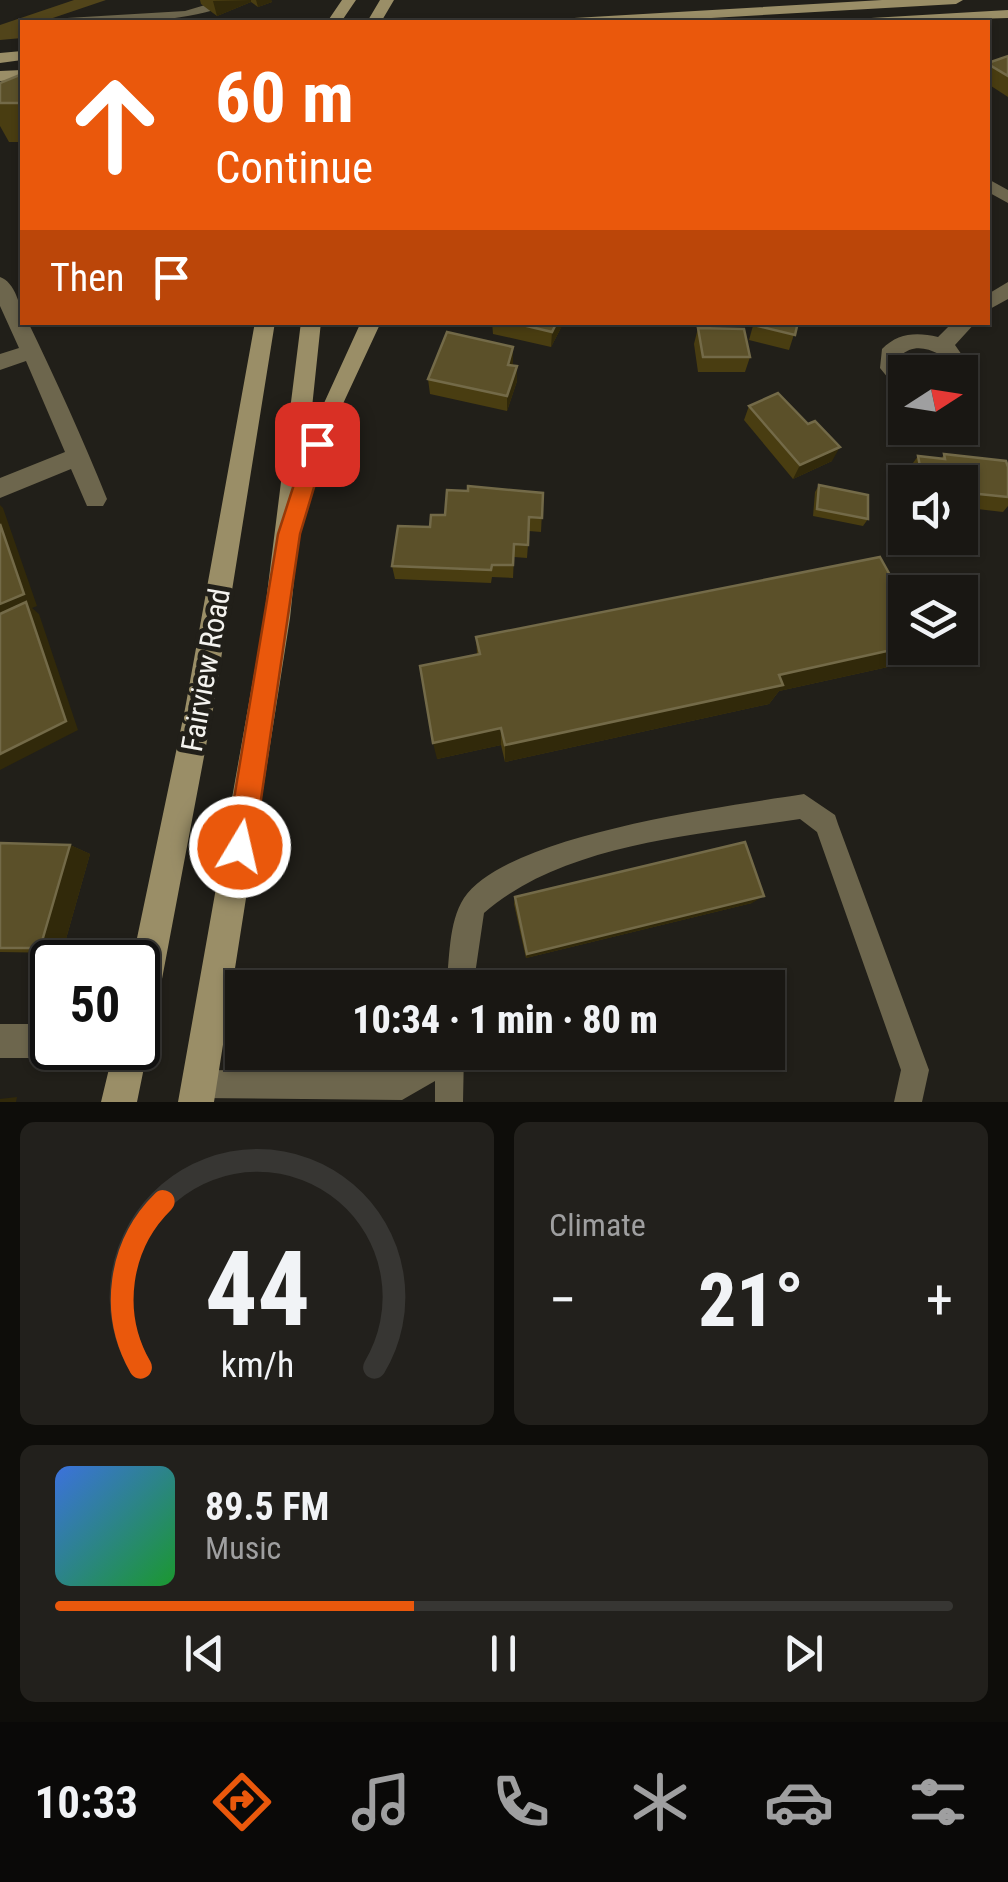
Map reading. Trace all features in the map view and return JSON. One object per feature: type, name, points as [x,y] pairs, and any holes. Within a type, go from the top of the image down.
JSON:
[{"type":"main road","points":[[609,20],[956,0]]},
{"type":"main road","points":[[919,20],[1008,14]]},
{"type":"main road","name":"Fairview Road","points":[[153,940],[200,709],[264,325]]},
{"type":"main road","name":"Fairview Road","points":[[232,970],[289,534],[311,325]]},
{"type":"main road","points":[[289,534],[330,408],[370,325]]},
{"type":"main road","name":"Fairview Road","points":[[198,1093],[225,1007]]},
{"type":"main road","points":[[119,1102],[126,1070]]},
{"type":"street","points":[[0,284],[95,499]]},
{"type":"street","points":[[941,346],[963,325]]},
{"type":"street","points":[[891,355],[892,349],[913,340],[941,346],[951,355]]},
{"type":"street","points":[[0,362],[33,352]]},
{"type":"street","points":[[0,488],[79,456]]},
{"type":"street","points":[[0,1041],[30,1041]]},
{"type":"lane","points":[[85,20],[186,14],[234,0]]},
{"type":"lane","points":[[463,970],[472,907],[505,876],[612,841],[804,806],[826,824],[915,1070],[908,1102]]},
{"type":"lane","points":[[198,1093],[402,1086],[426,1070]]},
{"type":"lane","points":[[449,1070],[449,1102]]},
{"type":"shaded area","points":[[74,0],[106,0],[47,20],[20,20],[20,38],[0,40],[0,25]]},
{"type":"building","points":[[1008,56],[1008,76],[990,65]]},
{"type":"building","points":[[20,75],[20,103],[0,103],[0,83]]},
{"type":"building","points":[[523,325],[556,325],[552,332]]},
{"type":"building","points":[[754,325],[797,325],[795,335]]},
{"type":"building","points":[[698,328],[744,329],[750,357],[703,357]]},
{"type":"building","points":[[447,332],[513,347],[508,365],[517,366],[507,396],[428,379]]},
{"type":"building","points":[[778,393],[808,424],[815,421],[840,447],[800,465],[749,406]]},
{"type":"building","points":[[944,454],[1006,461],[1008,497],[978,494],[978,465],[920,465],[918,456],[945,459]]},
{"type":"building","points":[[819,485],[868,495],[868,519],[817,509]]},
{"type":"building","points":[[468,486],[543,493],[542,518],[529,517],[528,545],[514,544],[513,565],[492,565],[491,570],[392,566],[398,526],[430,527],[431,515],[445,515],[447,490],[468,491]]},
{"type":"building","points":[[0,524],[24,594],[0,604]]},
{"type":"building","points":[[880,557],[890,575],[888,651],[779,675],[783,685],[505,745],[501,728],[433,743],[420,666],[480,654],[476,637]]},
{"type":"building","points":[[26,602],[66,721],[0,754],[0,614]]},
{"type":"building","points":[[745,842],[764,896],[527,954],[515,897]]},
{"type":"building","points":[[0,843],[70,845],[42,940],[30,940],[30,948],[0,948]]},
{"type":"route","points":[[240,847],[289,534],[317,444]]}]
